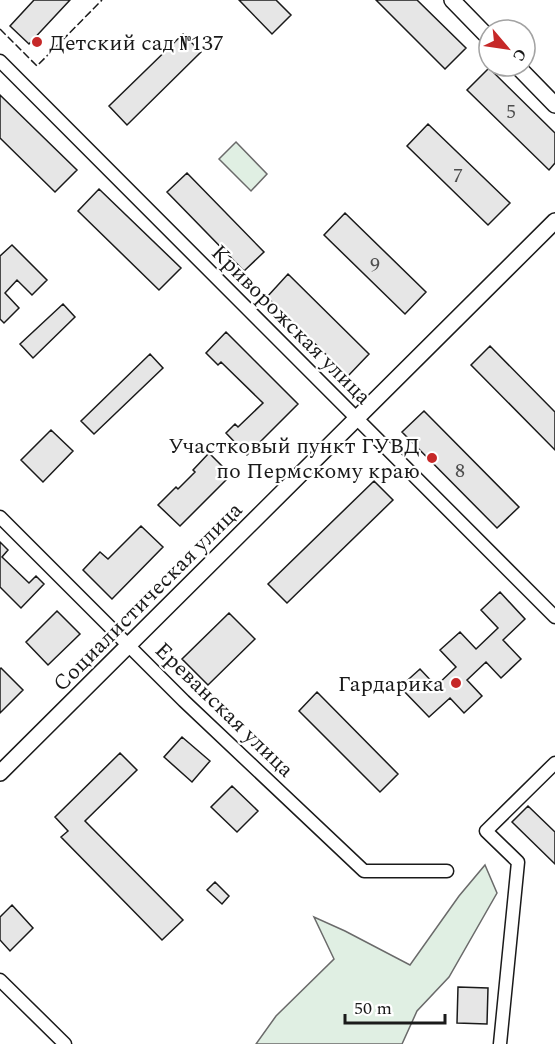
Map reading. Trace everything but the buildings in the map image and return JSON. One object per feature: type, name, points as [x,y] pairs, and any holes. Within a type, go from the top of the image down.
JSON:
[{"type":"street","points":[[452,0],[477,26]]},
{"type":"street","name":"Криворожская улица","points":[[0,61],[555,617]]},
{"type":"street","points":[[529,78],[555,105]]},
{"type":"street","name":"Социалистическая улица","points":[[0,773],[555,221]]},
{"type":"street","name":"Ереванская улица","points":[[0,517],[128,646],[364,871],[447,872]]},
{"type":"street","points":[[500,1044],[518,862],[486,831],[555,762]]},
{"type":"street","points":[[0,980],[65,1044]]},
{"type":"green space","points":[[236,142],[267,174],[251,191],[219,159]]},
{"type":"green space","points":[[485,865],[497,893],[449,977],[417,1011],[402,1044],[256,1044],[276,1016],[334,959],[314,917],[410,965],[459,896]]},
{"type":"fence","points":[[0,29],[37,66],[102,0]]},
{"type":"place","name":"Детский сад №137","points":[[37,42]]},
{"type":"place","name":"Участковый пункт ГУВД по Пермскому краю","points":[[432,458]]},
{"type":"place","name":"Гардарика","points":[[456,683]]}]
